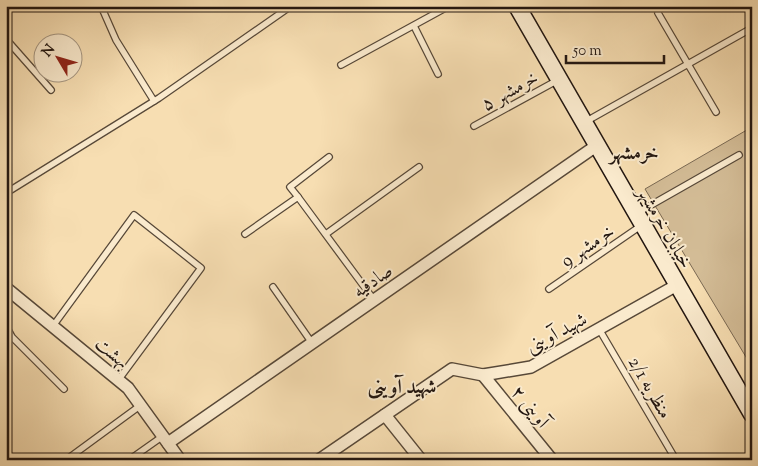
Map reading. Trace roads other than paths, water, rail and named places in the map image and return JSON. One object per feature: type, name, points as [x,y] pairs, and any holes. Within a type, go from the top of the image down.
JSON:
[{"type":"street","name":"خیابان خرمشهر","points":[[517,6],[752,414]]},
{"type":"street","name":"صادقیه","points":[[165,439],[312,343],[596,146]]},
{"type":"street","name":"شهید آوینی","points":[[319,460],[452,369],[483,375],[532,367],[677,286]]},
{"type":"street","name":"بهشت","points":[[6,288],[119,379],[180,460]]},
{"type":"street","name":"آوینی ۲","points":[[483,375],[552,460]]},
{"type":"street","points":[[385,415],[421,460]]},
{"type":"lane","points":[[101,6],[116,40],[154,101]]},
{"type":"lane","points":[[6,193],[154,101],[291,6]]},
{"type":"lane","points":[[341,65],[448,6]]},
{"type":"lane","points":[[658,13],[716,112]]},
{"type":"lane","points":[[414,26],[438,74]]},
{"type":"lane","points":[[583,123],[752,28]]},
{"type":"lane","points":[[6,39],[51,90]]},
{"type":"lane","name":"خرمشهر ۵","points":[[474,126],[558,80]]},
{"type":"lane","name":"خرمشهر 9","points":[[549,289],[639,220],[739,155]]},
{"type":"lane","points":[[329,157],[290,186],[374,300]]},
{"type":"lane","points":[[326,234],[419,167]]},
{"type":"lane","points":[[245,234],[298,198]]},
{"type":"lane","points":[[53,326],[134,215],[201,268],[119,379]]},
{"type":"lane","points":[[273,287],[312,343]]},
{"type":"lane","points":[[6,326],[12,337],[64,389]]},
{"type":"lane","name":"منظریه 2/1","points":[[599,329],[676,460]]},
{"type":"lane","points":[[66,460],[141,406]]},
{"type":"lane","points":[[129,460],[165,439]]},
{"type":"district","name":"خرمشهر","points":[[634,152]]},
{"type":"district","name":"شهید آوینی","points":[[402,386]]}]
